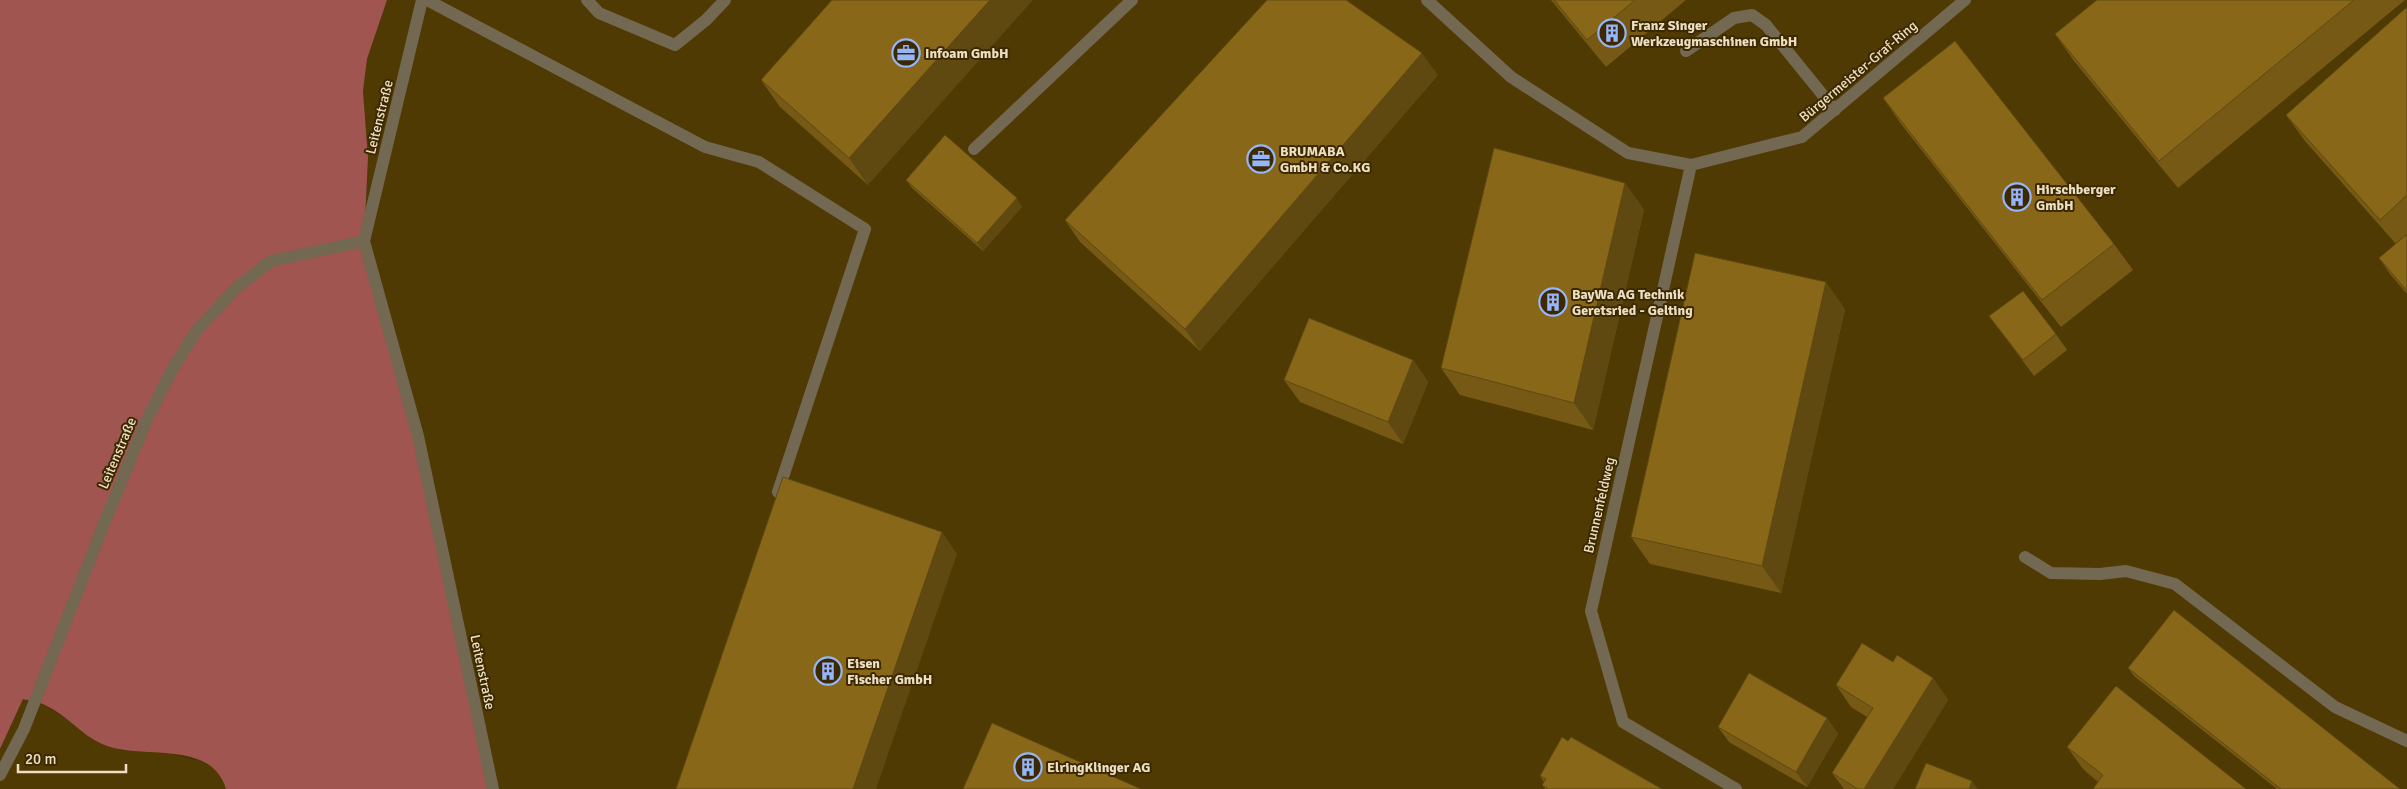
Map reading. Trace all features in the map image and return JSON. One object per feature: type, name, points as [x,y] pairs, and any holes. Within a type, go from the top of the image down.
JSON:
[{"type":"street","name":"Leitenstraße","points":[[422,0],[364,241],[418,436],[493,789]]},
{"type":"street","points":[[427,0],[704,147],[759,162],[865,229],[774,504]]},
{"type":"street","points":[[586,0],[599,13],[675,45],[706,20],[725,0]]},
{"type":"street","points":[[974,149],[1132,0]]},
{"type":"street","name":"Bürgermeister-Graf-Ring","points":[[1427,0],[1511,77],[1628,153],[1691,165],[1802,137],[1965,0]]},
{"type":"street","points":[[1686,51],[1734,18],[1752,15],[1766,25],[1835,110]]},
{"type":"street","name":"Brunnenfeldweg","points":[[1691,165],[1591,611],[1623,722],[1736,789]]},
{"type":"street","name":"Leitenstraße","points":[[0,775],[24,729],[102,526],[147,419],[173,368],[197,330],[236,288],[271,261],[364,241]]},
{"type":"street","points":[[2025,557],[2051,573],[2100,574],[2126,571],[2175,584],[2335,707],[2407,741]]},
{"type":"shaded area","points":[[0,0],[387,0],[367,59],[363,91],[368,158],[364,241],[418,436],[493,789],[226,789],[218,773],[206,763],[190,757],[118,749],[102,744],[53,709],[40,703],[23,699],[0,749]]},
{"type":"shaded area","points":[[387,0],[2407,0],[2407,789],[493,789],[364,241],[368,158],[363,91],[367,59]]},
{"type":"shaded area","points":[[23,699],[46,705],[103,744],[121,750],[163,752],[204,762],[215,767],[222,776],[226,789],[0,789],[0,749]]},
{"type":"building","name":"Infoam GmbH","points":[[832,0],[990,0],[849,158],[761,80]]},
{"type":"building","name":"BRUMABA GmbH & Co.KG","points":[[1267,0],[1346,0],[1422,53],[1185,329],[1065,220]]},
{"type":"building","points":[[1554,0],[1635,0],[1587,40]]},
{"type":"building","points":[[2097,0],[2354,0],[2159,161],[2055,34]]},
{"type":"building","points":[[2407,7],[2407,195],[2380,220],[2286,115]]},
{"type":"building","name":"Hirschberger GmbH","points":[[1955,41],[2114,244],[2042,300],[1883,98]]},
{"type":"building","points":[[945,135],[1017,198],[977,243],[906,180]]},
{"type":"building","name":"BayWa AG Technik Geretsried - Gelting","points":[[1494,148],[1625,183],[1574,403],[1441,368]]},
{"type":"building","points":[[2407,236],[2407,291],[2379,258]]},
{"type":"building","points":[[1695,253],[1826,282],[1762,566],[1631,537]]},
{"type":"building","points":[[2023,291],[2056,334],[2023,360],[1989,316]]},
{"type":"building","points":[[1309,318],[1413,360],[1388,422],[1284,380]]},
{"type":"building","name":"Eisen Fischer GmbH","points":[[783,477],[942,532],[853,789],[676,789]]},
{"type":"building","points":[[2174,610],[2400,789],[2281,789],[2128,668]]},
{"type":"building","points":[[1862,643],[1893,662],[1897,655],[1933,678],[1864,789],[1858,789],[1832,773],[1873,708],[1836,685]]},
{"type":"building","points":[[1749,673],[1827,718],[1796,772],[1718,727]]},
{"type":"building","points":[[2116,686],[2246,789],[2093,789],[2103,775],[2067,747]]},
{"type":"building","points":[[992,723],[1141,789],[963,789]]},
{"type":"building","points":[[1562,737],[1568,741],[1571,737],[1662,789],[1547,789],[1542,785],[1546,779],[1540,776]]},
{"type":"building","points":[[1926,763],[1972,781],[1969,789],[1915,789]]},
{"type":"place","name":"Franz Singer Werkzeugmaschinen GmbH","points":[[1612,33]]},
{"type":"place","name":"Infoam GmbH","points":[[906,53]]},
{"type":"place","name":"BRUMABA GmbH & Co.KG","points":[[1261,159]]},
{"type":"place","name":"Hirschberger GmbH","points":[[2017,197]]},
{"type":"place","name":"BayWa AG Technik Geretsried - Gelting","points":[[1553,302]]},
{"type":"place","name":"Eisen Fischer GmbH","points":[[828,671]]},
{"type":"place","name":"ElringKlinger AG","points":[[1028,767]]}]
